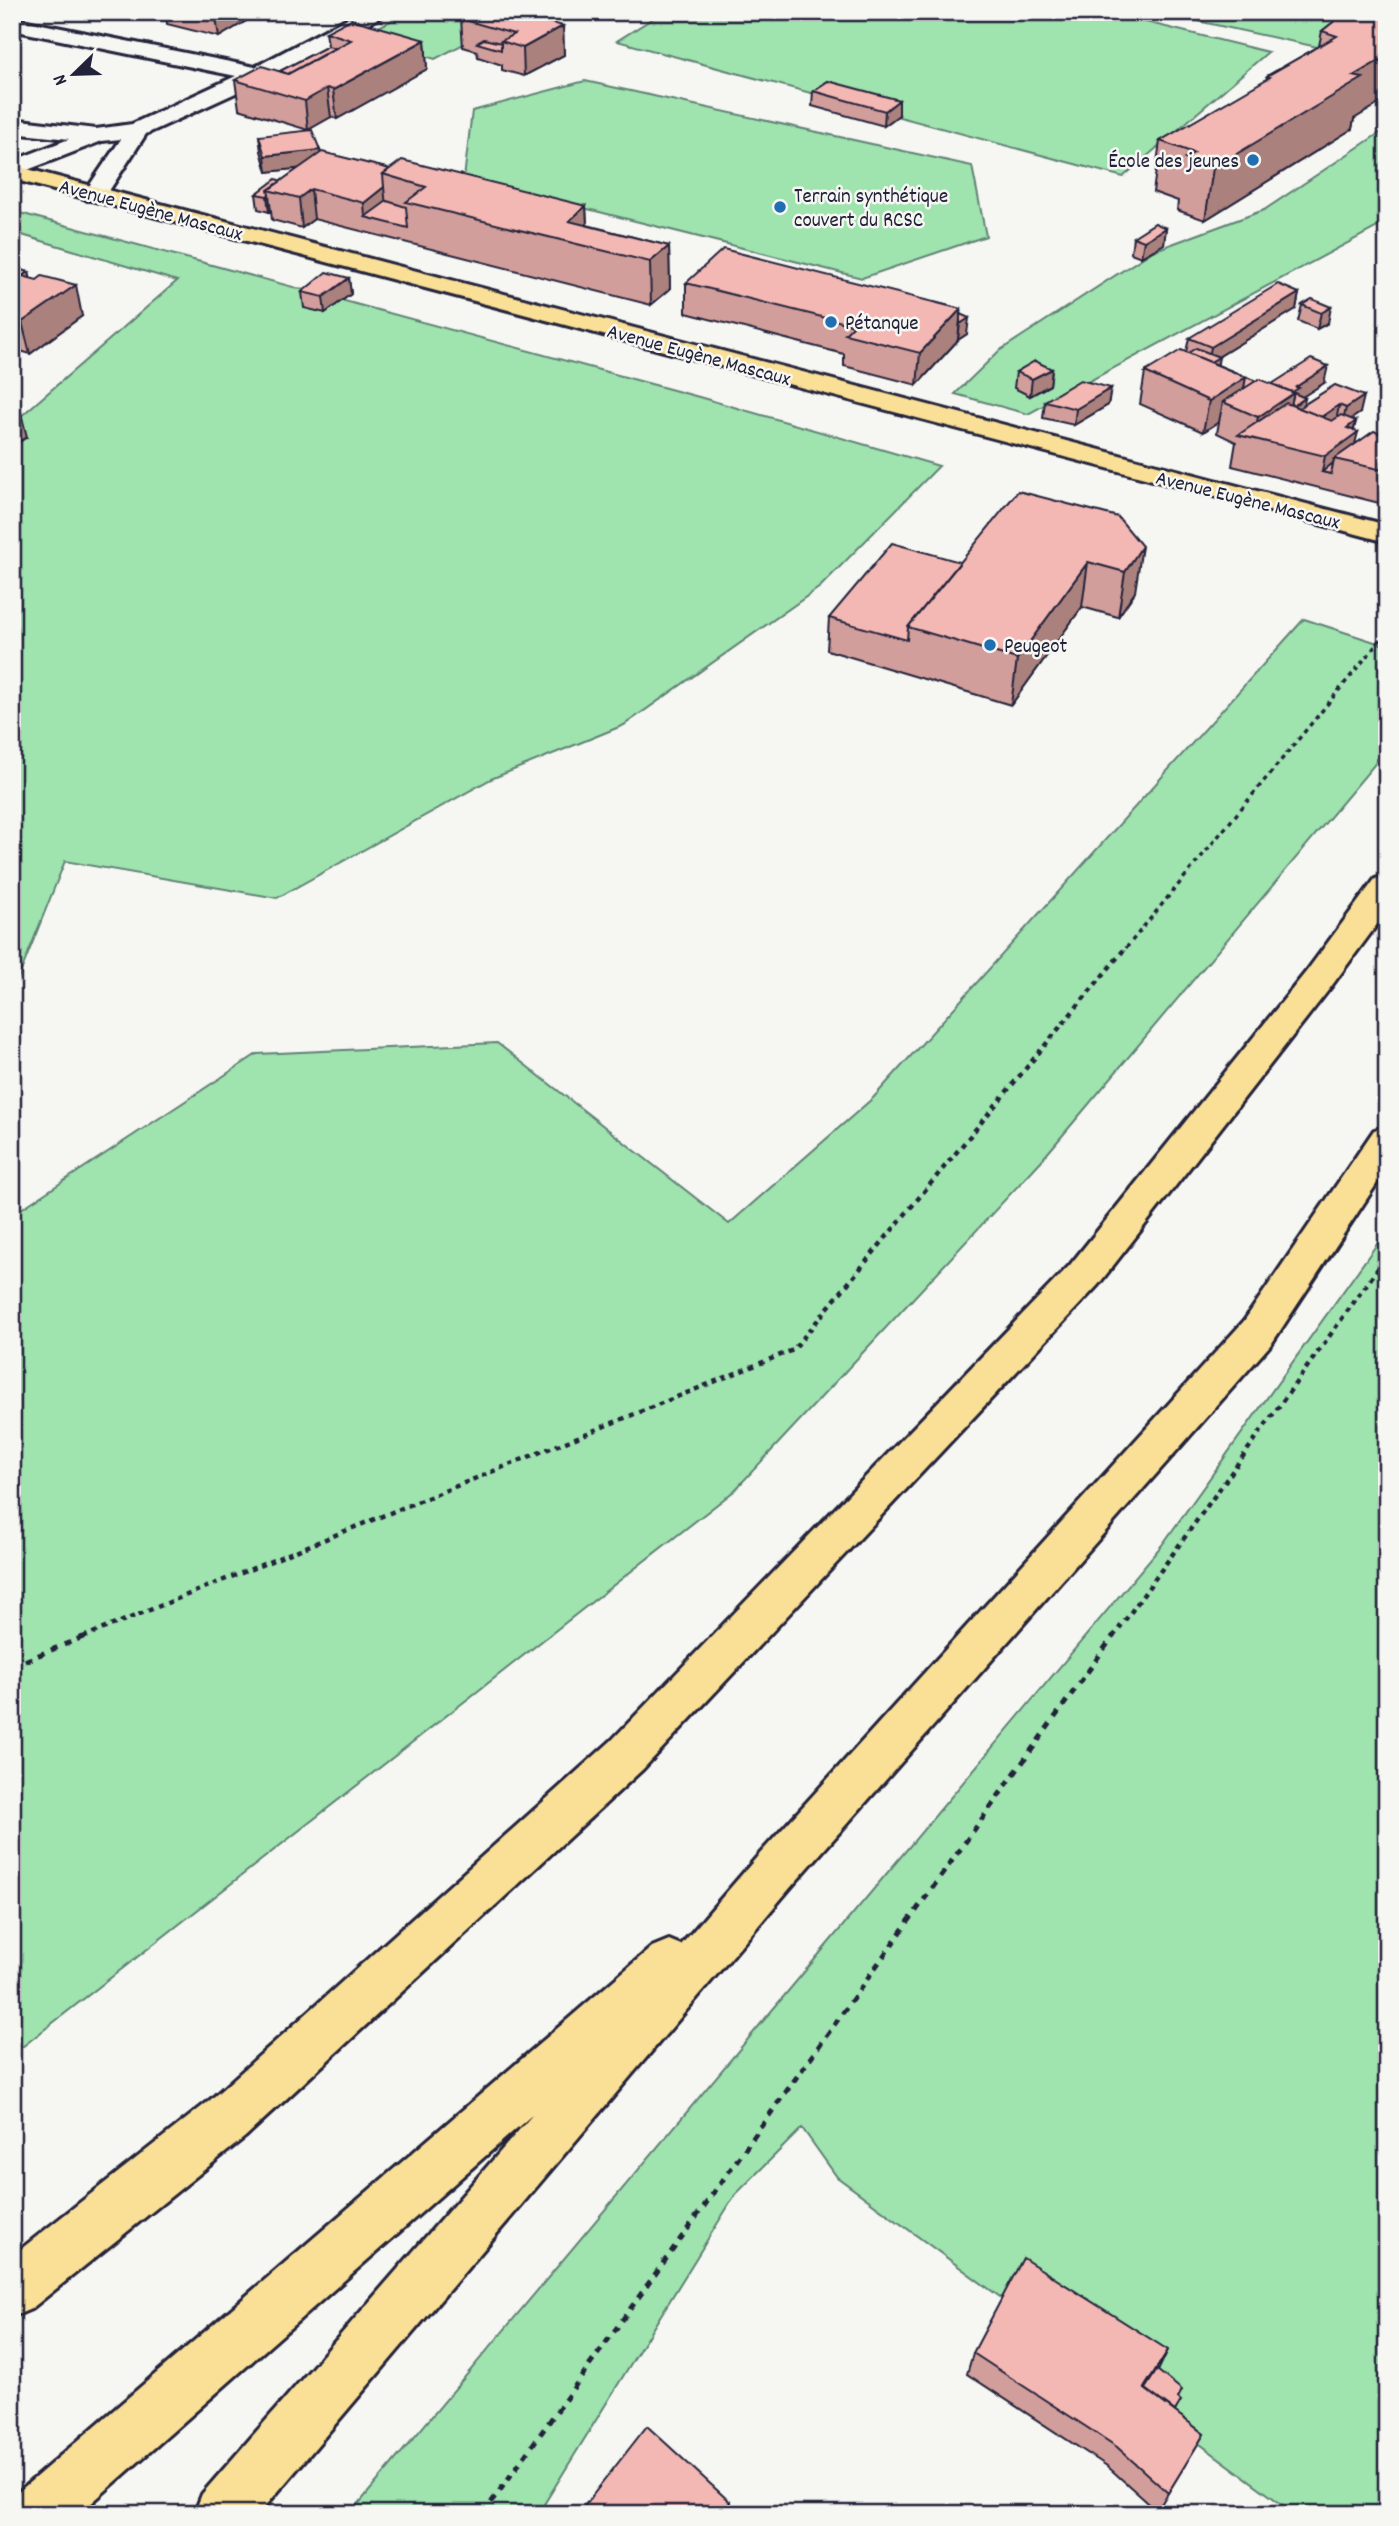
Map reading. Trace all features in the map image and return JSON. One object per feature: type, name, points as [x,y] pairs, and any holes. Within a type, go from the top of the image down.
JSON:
[{"type":"main road","name":"Avenue Eugène Mascaux","points":[[15,176],[95,194],[1147,473],[1380,546]]},
{"type":"main road","points":[[12,2290],[227,2119],[627,1755],[1084,1275],[1318,981],[1387,887]]},
{"type":"main road","points":[[222,2514],[774,1872],[1258,1332],[1387,1139]]},
{"type":"main road","points":[[36,2514],[774,1872]]},
{"type":"street","points":[[12,127],[98,135],[137,130],[258,74],[375,12]]},
{"type":"street","points":[[12,24],[258,74]]},
{"type":"street","points":[[95,194],[106,173],[126,152],[137,130]]},
{"type":"street","points":[[15,176],[98,135]]},
{"type":"path","points":[[12,1666],[793,1350],[1387,632]]},
{"type":"path","points":[[483,2514],[1387,1256]]},
{"type":"green space","points":[[408,12],[525,12],[435,59],[359,37]]},
{"type":"green space","points":[[663,12],[1105,12],[1268,52],[1123,177],[617,41]]},
{"type":"green space","points":[[1156,12],[1317,12],[1387,29],[1340,52]]},
{"type":"green space","name":"Terrain synthétique couvert du RCSC","points":[[585,81],[972,166],[986,236],[862,278],[464,178],[472,111]]},
{"type":"green space","points":[[1387,128],[1387,222],[1028,414],[955,394],[999,351],[1153,251],[1264,210]]},
{"type":"green space","points":[[20,213],[699,397],[939,466],[820,587],[624,725],[491,779],[277,898],[65,861],[12,994],[12,424],[177,281],[12,232]]},
{"type":"green space","points":[[1304,619],[1387,646],[1387,742],[1374,765],[1041,1161],[734,1491],[22,2047],[12,2042],[12,1215],[257,1054],[497,1043],[729,1224],[873,1098]]},
{"type":"green space","points":[[1387,1230],[1387,2514],[1295,2514],[837,2177],[802,2128],[735,2195],[538,2514],[350,2514],[1162,1545]]},
{"type":"building","points":[[474,12],[514,12],[563,26],[523,48],[501,41],[514,34],[461,19]]},
{"type":"building","points":[[1346,12],[1371,12],[1387,16],[1387,56],[1353,76],[1363,78],[1213,168],[1185,158],[1194,153],[1160,141],[1337,36],[1322,31]]},
{"type":"building","points":[[351,19],[425,40],[333,90],[327,88],[305,101],[235,80],[262,66],[288,74],[351,40],[326,32]]},
{"type":"building","points":[[484,39],[501,43],[501,50],[477,43]]},
{"type":"building","points":[[328,46],[335,48],[288,74],[280,71]]},
{"type":"building","points":[[828,81],[899,100],[885,111],[813,91]]},
{"type":"building","points":[[312,130],[320,150],[265,156],[259,136]]},
{"type":"building","points":[[322,152],[390,169],[383,174],[384,187],[364,203],[311,189],[299,198],[268,190]]},
{"type":"building","points":[[402,160],[586,206],[569,221],[669,246],[650,262],[406,202],[426,187],[383,174]]},
{"type":"building","points":[[276,179],[281,181],[268,190],[269,195],[256,194]]},
{"type":"building","points":[[387,201],[406,207],[408,228],[365,217]]},
{"type":"building","points":[[1155,223],[1166,228],[1144,241],[1133,237]]},
{"type":"building","points":[[723,249],[961,309],[920,353],[845,334],[854,325],[686,283]]},
{"type":"building","points":[[12,268],[29,272],[22,276],[37,280],[42,276],[76,285],[22,322],[12,320]]},
{"type":"building","points":[[326,272],[349,278],[323,297],[302,292]]},
{"type":"building","points":[[1278,284],[1299,293],[1211,347],[1189,338]]},
{"type":"building","points":[[1312,299],[1331,307],[1321,313],[1302,305]]},
{"type":"building","points":[[960,314],[969,318],[960,324]]},
{"type":"building","points":[[1196,348],[1219,357],[1210,362],[1256,381],[1244,389],[1246,377],[1188,353]]},
{"type":"building","points":[[1181,350],[1246,377],[1209,401],[1145,372]]},
{"type":"building","points":[[1311,359],[1328,366],[1292,392],[1272,384]]},
{"type":"building","points":[[1035,361],[1052,369],[1032,379],[1016,372]]},
{"type":"building","points":[[1259,379],[1294,393],[1258,417],[1223,402]]},
{"type":"building","points":[[1080,380],[1111,388],[1076,409],[1045,401]]},
{"type":"building","points":[[1335,385],[1364,396],[1346,408],[1339,405],[1321,417],[1299,408]]},
{"type":"building","points":[[1294,393],[1305,398],[1293,406],[1291,405]]},
{"type":"building","points":[[1286,403],[1332,421],[1341,415],[1356,421],[1347,428],[1358,432],[1325,456],[1238,435]]},
{"type":"building","points":[[1387,426],[1387,437],[1378,433]]},
{"type":"building","points":[[1374,431],[1387,437],[1387,471],[1334,459]]},
{"type":"building","points":[[1333,463],[1331,474],[1322,472]]},
{"type":"building","points":[[1018,491],[1118,517],[1142,546],[1125,572],[1088,562],[1017,659],[908,627]]},
{"type":"building","points":[[892,543],[960,562],[908,627],[907,640],[829,618]]},
{"type":"building","points":[[1023,2258],[1168,2350],[1144,2388],[1204,2434],[1168,2493],[1117,2447],[973,2353]]},
{"type":"building","points":[[1157,2370],[1182,2390],[1178,2398],[1181,2401],[1175,2411],[1145,2389]]},
{"type":"building","points":[[647,2426],[730,2502],[722,2514],[578,2514]]},
{"type":"place","name":"École des jeunes","points":[[1253,160]]},
{"type":"place","name":"Terrain synthétique couvert du RCSC","points":[[780,207]]},
{"type":"place","name":"Pétanque","points":[[831,322]]},
{"type":"place","name":"Peugeot","points":[[990,645]]}]
